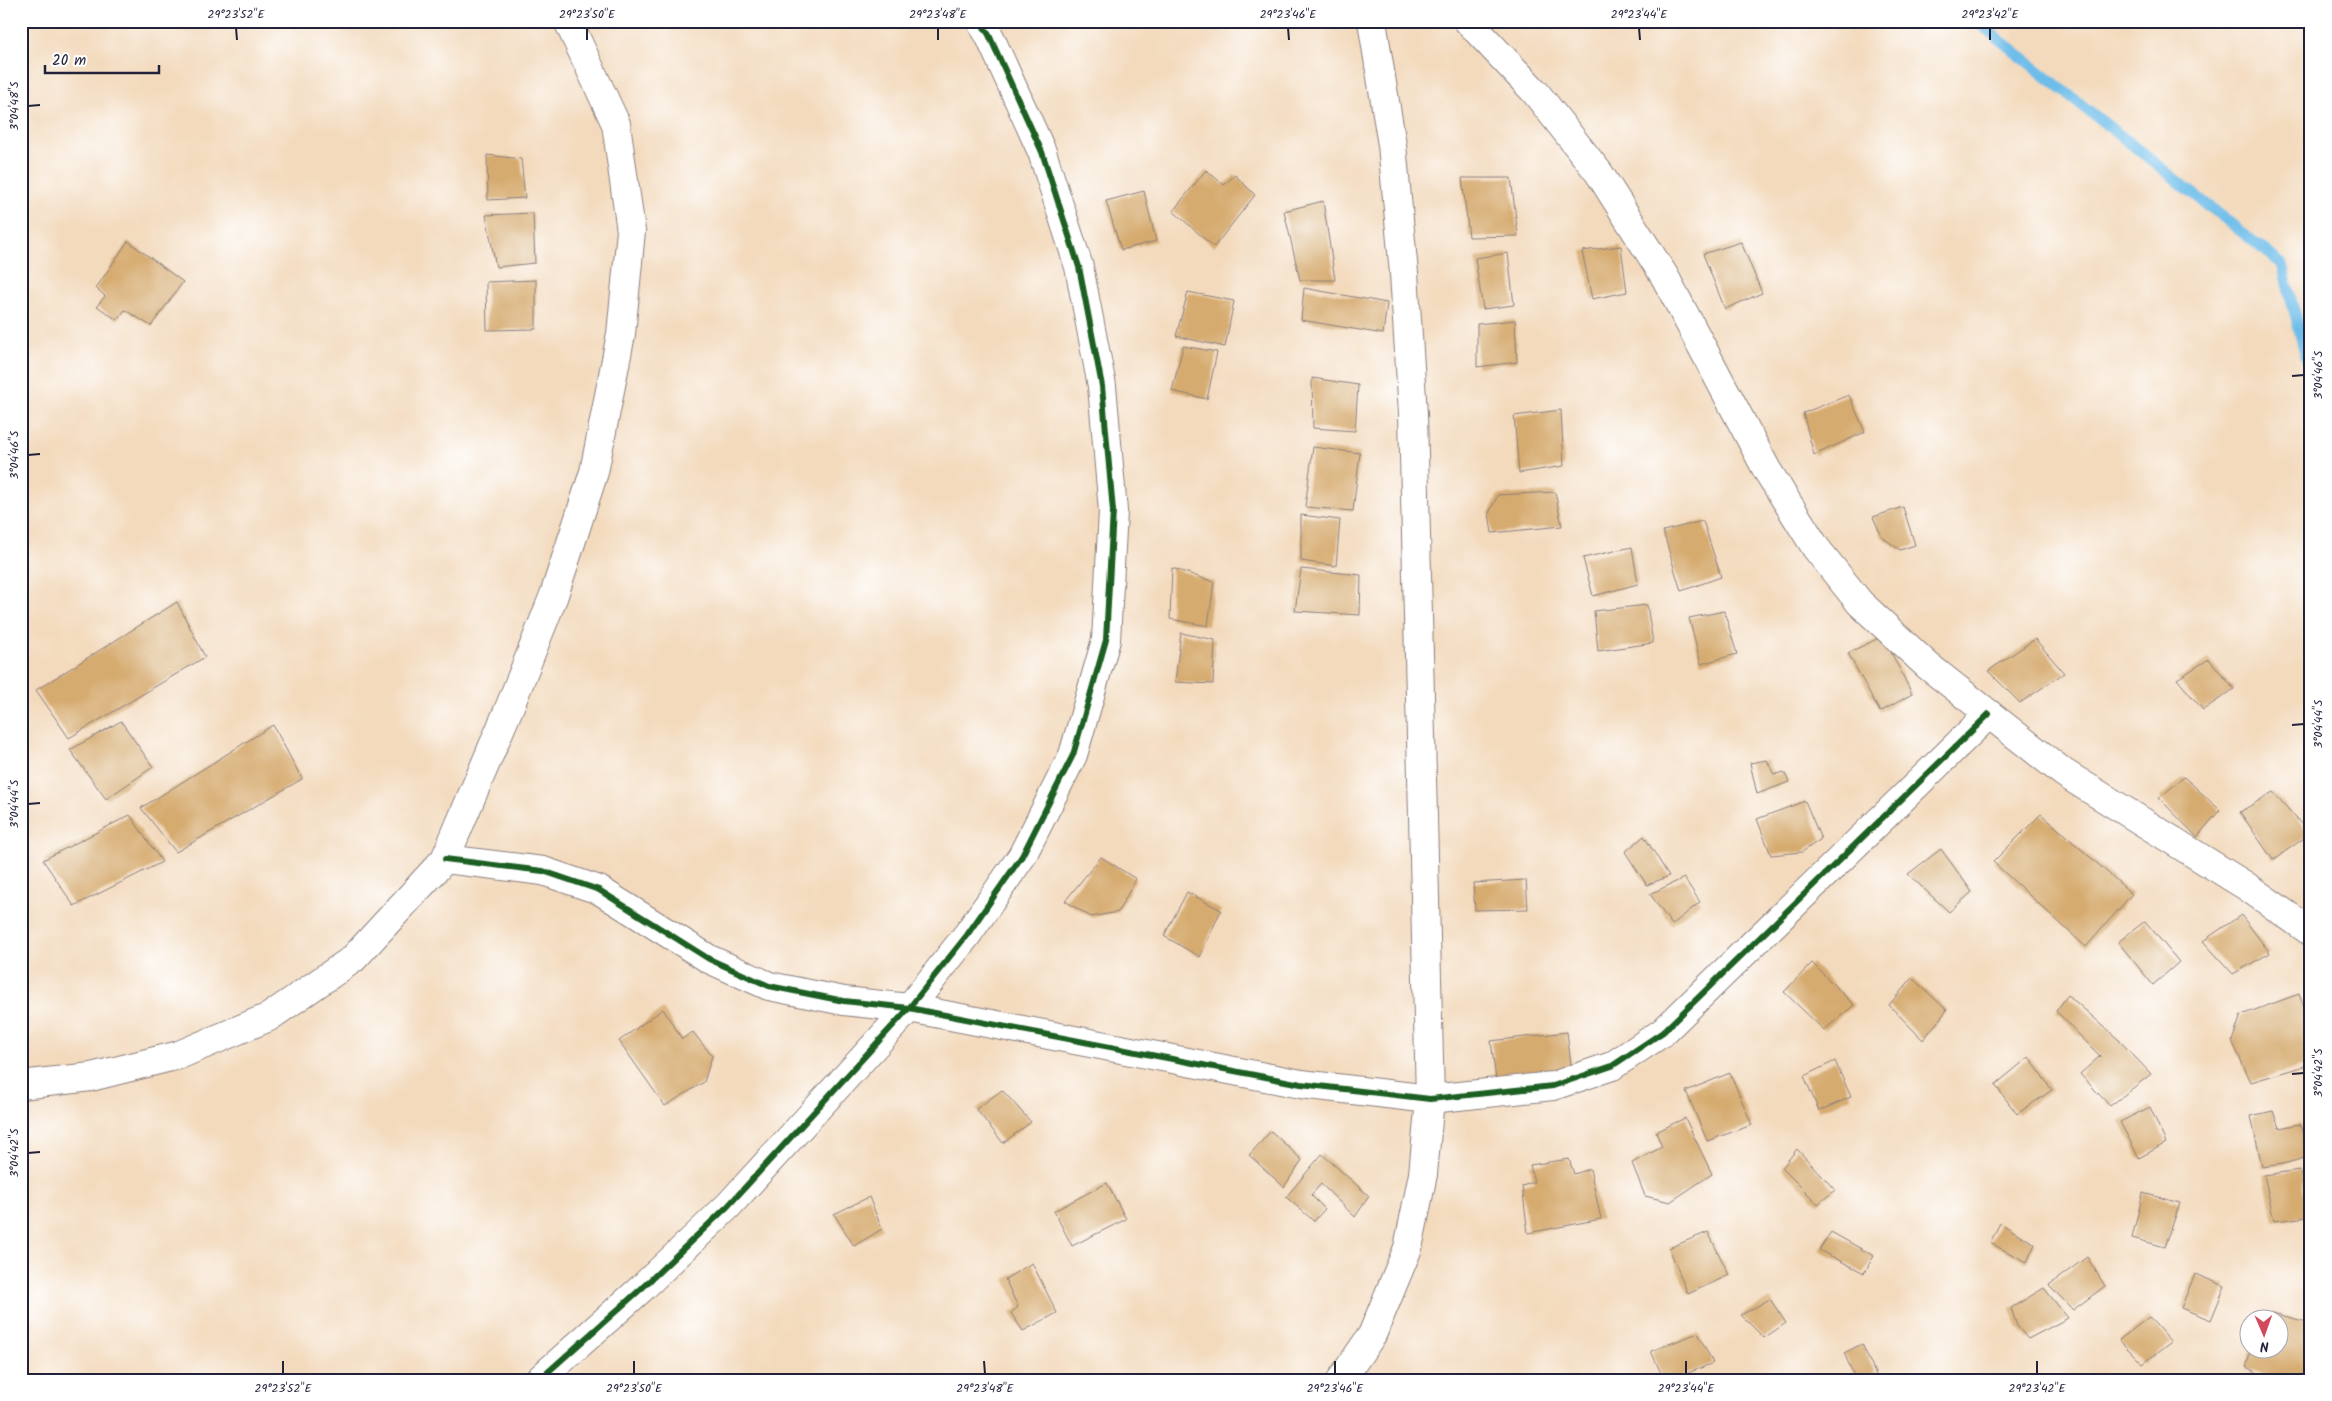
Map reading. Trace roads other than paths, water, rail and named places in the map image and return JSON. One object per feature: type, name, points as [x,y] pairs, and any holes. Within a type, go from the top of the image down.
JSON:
[{"type":"street","points":[[21,1085],[92,1077],[179,1055],[269,1017],[353,959],[445,859],[510,706],[554,595],[594,472],[621,334],[631,230],[616,124],[568,21]]},
{"type":"street","points":[[539,1380],[642,1288],[728,1206],[909,1008],[967,935],[1022,856],[1073,755],[1106,640],[1114,511],[1102,386],[1079,267],[1042,152],[989,35],[980,21]]},
{"type":"street","points":[[1341,1380],[1372,1335],[1408,1248],[1423,1174],[1430,1100],[1413,414],[1404,273],[1392,145],[1372,21]]},
{"type":"street","points":[[1468,21],[1536,93],[1599,174],[1665,277],[1767,470],[1816,548],[1860,603],[1928,666],[2064,773],[2246,886],[2311,932]]},
{"type":"street","points":[[445,859],[543,871],[599,890],[709,959],[769,986],[844,1001],[909,1008],[1301,1084],[1430,1100],[1553,1086],[1612,1066],[1663,1032],[1989,714]]},
{"type":"waterway","points":[[1976,21],[2282,264],[2311,376]]}]
